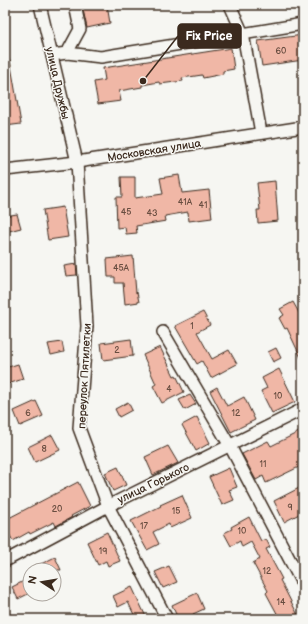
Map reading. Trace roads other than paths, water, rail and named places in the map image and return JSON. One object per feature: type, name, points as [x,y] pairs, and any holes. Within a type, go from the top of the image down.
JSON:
[{"type":"street","name":"улица Дружбы","points":[[40,5],[76,162]]},
{"type":"street","points":[[68,53],[80,28],[75,5]]},
{"type":"street","points":[[230,5],[243,34],[261,133]]},
{"type":"street","points":[[52,55],[68,53],[101,57],[303,24]]},
{"type":"street","name":"Московская улица","points":[[5,170],[76,162],[303,127]]},
{"type":"street","name":"переулок Пятилетки","points":[[76,162],[87,326],[79,428],[108,506],[167,619]]},
{"type":"street","points":[[163,332],[230,446],[303,585]]},
{"type":"street","name":"улица Горького","points":[[5,560],[108,506],[303,409]]},
{"type":"place","name":"Fix Price","points":[[143,81]]}]
